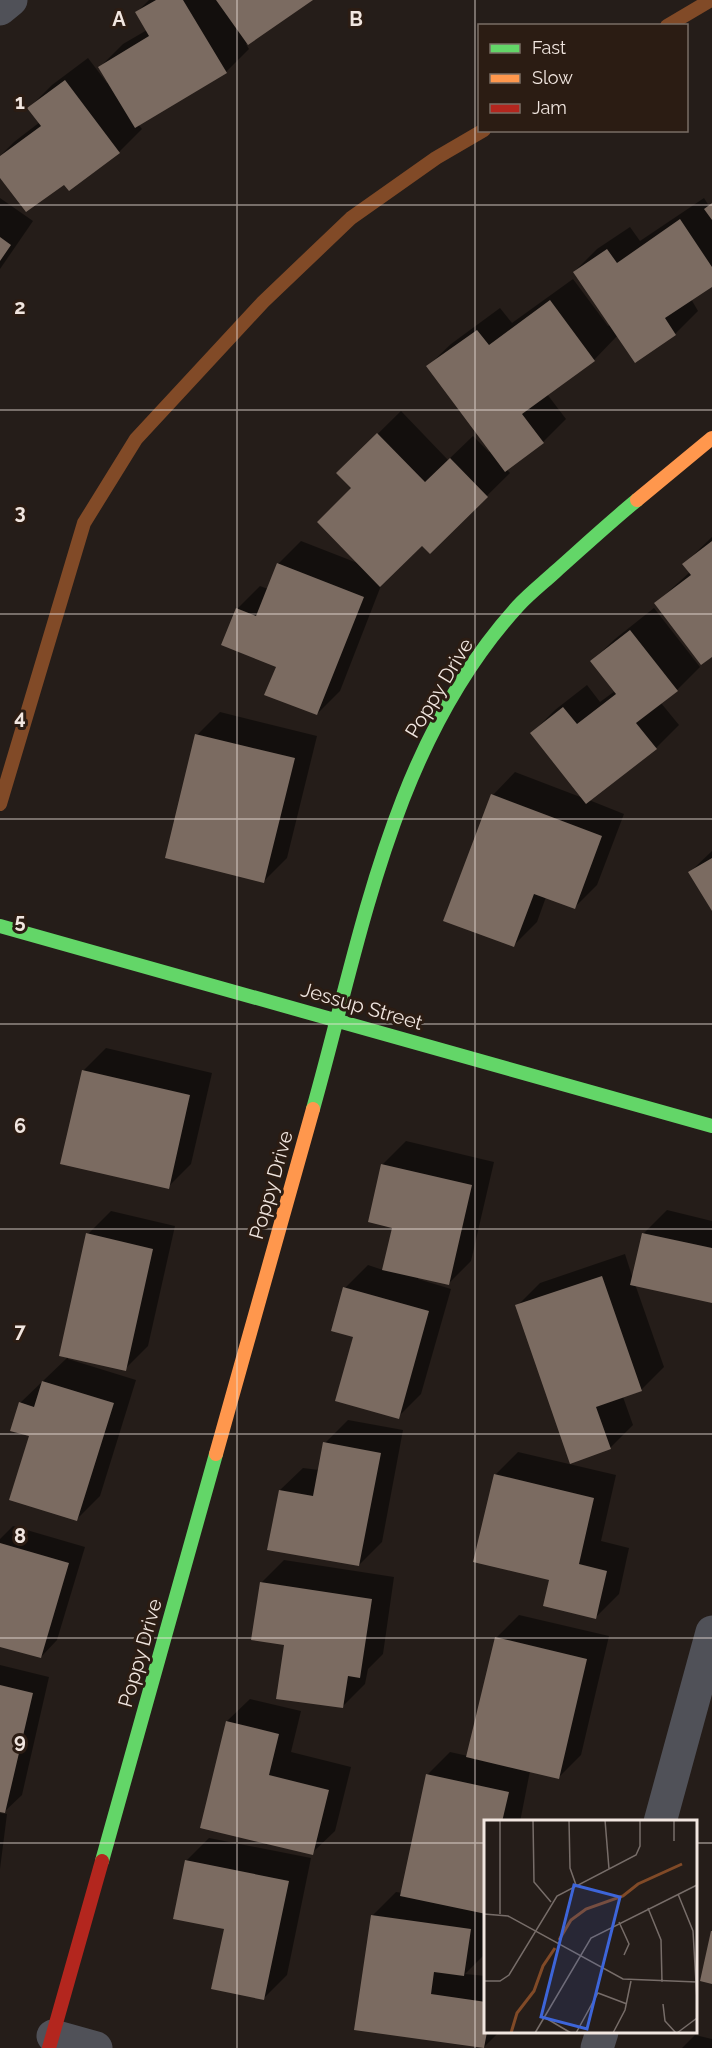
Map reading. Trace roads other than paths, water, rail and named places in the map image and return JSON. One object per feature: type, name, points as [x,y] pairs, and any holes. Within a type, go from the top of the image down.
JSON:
[{"type":"street","points":[[0,9],[11,0]]},
{"type":"street","name":"Poppy Drive","points":[[51,2042],[338,1020],[368,902],[399,806],[446,704],[490,641],[519,605],[605,527],[712,438]]},
{"type":"street","name":"Jessup Street","points":[[0,926],[712,1126]]},
{"type":"street","points":[[660,1820],[712,1632]]},
{"type":"street","points":[[597,2048],[601,2033]]},
{"type":"street","points":[[51,2042],[96,2048]]},
{"type":"waterway","points":[[670,24],[711,0]]},
{"type":"waterway","points":[[0,804],[84,523],[136,439],[263,302],[351,218],[436,158],[481,132]]}]
